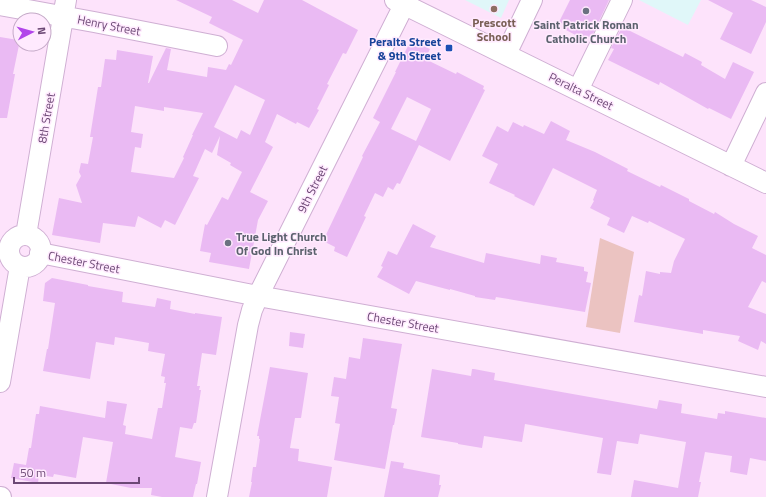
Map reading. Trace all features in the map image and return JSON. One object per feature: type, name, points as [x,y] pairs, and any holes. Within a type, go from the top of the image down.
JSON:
[{"type":"street","points":[[506,54],[532,0]]},
{"type":"street","points":[[578,90],[622,0]]},
{"type":"street","name":"Peralta Street","points":[[400,2],[766,183]]},
{"type":"street","name":"9th Street","points":[[217,497],[252,310],[400,2]]},
{"type":"street","name":"Henry Street","points":[[0,5],[65,8],[217,46]]},
{"type":"street","name":"8th Street","points":[[26,235],[65,8]]},
{"type":"street","points":[[731,166],[766,93]]},
{"type":"street","points":[[26,235],[35,239],[40,248],[40,253],[35,262],[31,265],[20,266],[13,261],[5,246],[14,239],[26,235]]},
{"type":"street","name":"Chester Street","points":[[40,253],[258,296],[766,387]]},
{"type":"street","points":[[0,382],[20,266]]},
{"type":"shaded area","name":"Prescott School","points":[[465,0],[509,0],[501,18]]},
{"type":"shaded area","points":[[639,0],[701,0],[688,25]]},
{"type":"shaded area","points":[[600,238],[634,252],[620,333],[586,327]]},
{"type":"building","points":[[176,0],[232,0],[258,13],[264,0],[302,0],[358,30],[346,54],[343,53],[327,84],[329,85],[317,109],[319,110],[309,128],[297,122],[296,124],[277,114],[265,142],[273,147],[250,192],[268,201],[258,220],[249,269],[209,262],[211,253],[200,251],[205,224],[207,225],[222,197],[228,200],[242,172],[230,165],[231,163],[217,155],[220,136],[212,153],[205,149],[193,176],[199,178],[175,225],[165,220],[161,228],[138,216],[135,227],[103,223],[100,243],[52,235],[59,198],[82,203],[76,185],[81,176],[79,172],[81,163],[88,164],[93,137],[90,137],[98,87],[101,87],[105,59],[116,60],[117,50],[153,56],[148,83],[166,48],[171,49],[167,70],[207,77],[208,67],[226,70],[229,64],[231,65],[243,40],[209,23],[212,17]],"holes":[[[235,85],[265,100],[250,135],[241,130],[237,139],[214,127]],[[135,106],[164,111],[164,107],[203,113],[174,178],[131,172],[135,147],[141,148],[143,134],[131,132]]]},
{"type":"building","name":"Saint Patrick Roman Catholic Church","points":[[570,0],[609,0],[591,38],[587,36],[585,40],[564,29],[565,25],[559,22]]},
{"type":"building","points":[[708,0],[751,0],[766,7],[766,22],[751,54],[720,39],[733,13]]},
{"type":"building","points":[[622,27],[683,57],[685,53],[702,62],[701,65],[725,79],[733,62],[754,72],[731,119],[709,108],[708,109],[660,82],[659,85],[608,60],[614,49],[611,48]]},
{"type":"building","points":[[0,37],[12,39],[12,52],[18,52],[7,118],[0,118]]},
{"type":"building","points":[[411,40],[430,49],[425,59],[456,74],[457,72],[484,86],[483,89],[485,90],[450,161],[419,145],[400,184],[397,183],[393,190],[388,187],[383,197],[375,193],[364,216],[366,217],[347,257],[334,251],[335,247],[323,241],[363,157],[362,156],[380,122],[373,118]],"holes":[[[407,97],[431,109],[416,141],[391,129]]]},
{"type":"building","points":[[551,121],[570,131],[566,140],[595,152],[628,169],[627,171],[660,187],[661,185],[689,199],[689,201],[714,214],[715,212],[734,224],[758,236],[752,248],[766,255],[766,283],[762,281],[748,307],[766,314],[766,344],[761,341],[758,350],[738,341],[740,336],[703,330],[703,334],[634,322],[639,295],[642,296],[646,271],[660,274],[660,272],[671,273],[674,261],[685,239],[649,221],[648,223],[632,216],[624,233],[607,225],[610,218],[590,208],[597,190],[553,168],[534,206],[489,183],[498,164],[482,156],[497,126],[508,132],[513,122],[544,134]]},
{"type":"building","points":[[413,224],[436,236],[430,247],[484,263],[486,253],[540,264],[541,255],[557,258],[556,262],[584,267],[584,271],[588,272],[586,282],[591,283],[585,312],[496,297],[495,300],[475,297],[416,281],[409,294],[377,277],[383,267],[381,266],[388,251],[397,255]]},
{"type":"building","points":[[52,278],[123,292],[122,302],[155,307],[157,298],[171,301],[170,309],[222,317],[216,355],[202,353],[197,386],[200,386],[199,390],[201,390],[196,423],[194,423],[192,429],[180,427],[175,457],[201,462],[193,497],[162,497],[151,495],[152,488],[131,488],[106,483],[113,442],[83,437],[76,478],[54,474],[53,477],[39,475],[38,483],[11,478],[14,463],[26,465],[29,448],[31,448],[36,414],[39,414],[40,406],[105,418],[107,401],[127,404],[123,425],[126,426],[125,434],[152,439],[158,408],[162,408],[166,383],[164,383],[165,377],[161,376],[165,354],[148,351],[149,343],[115,337],[114,345],[96,342],[90,379],[43,371],[55,303],[43,301],[45,283]]},
{"type":"building","points":[[290,332],[305,334],[303,348],[289,346]]},
{"type":"building","points":[[363,338],[402,344],[391,408],[397,409],[385,469],[334,460],[340,424],[335,423],[339,397],[331,396],[334,377],[346,379],[349,357],[360,359]]},
{"type":"building","points":[[270,367],[308,373],[301,418],[295,418],[290,448],[299,449],[298,461],[332,467],[327,497],[249,497],[253,467],[256,467],[260,439],[259,436],[257,436]]},
{"type":"building","points":[[432,369],[471,376],[472,369],[474,369],[495,373],[494,380],[657,409],[659,400],[682,404],[681,413],[717,419],[718,413],[725,414],[725,411],[766,418],[766,461],[750,458],[747,475],[730,472],[732,456],[705,452],[699,482],[701,482],[698,497],[631,497],[634,480],[678,488],[686,442],[640,434],[638,444],[617,441],[611,475],[597,473],[603,438],[525,424],[522,442],[484,436],[482,448],[421,437]]},
{"type":"building","points":[[391,461],[404,463],[403,468],[440,475],[439,485],[441,485],[438,497],[384,497]]},
{"type":"place","name":"Prescott School","points":[[494,9]]},
{"type":"place","name":"Saint Patrick Roman Catholic Church","points":[[586,11]]},
{"type":"place","name":"Peralta Street & 9th Street","points":[[449,48]]},
{"type":"place","name":"True Light Church Of God In Christ","points":[[228,243]]}]
